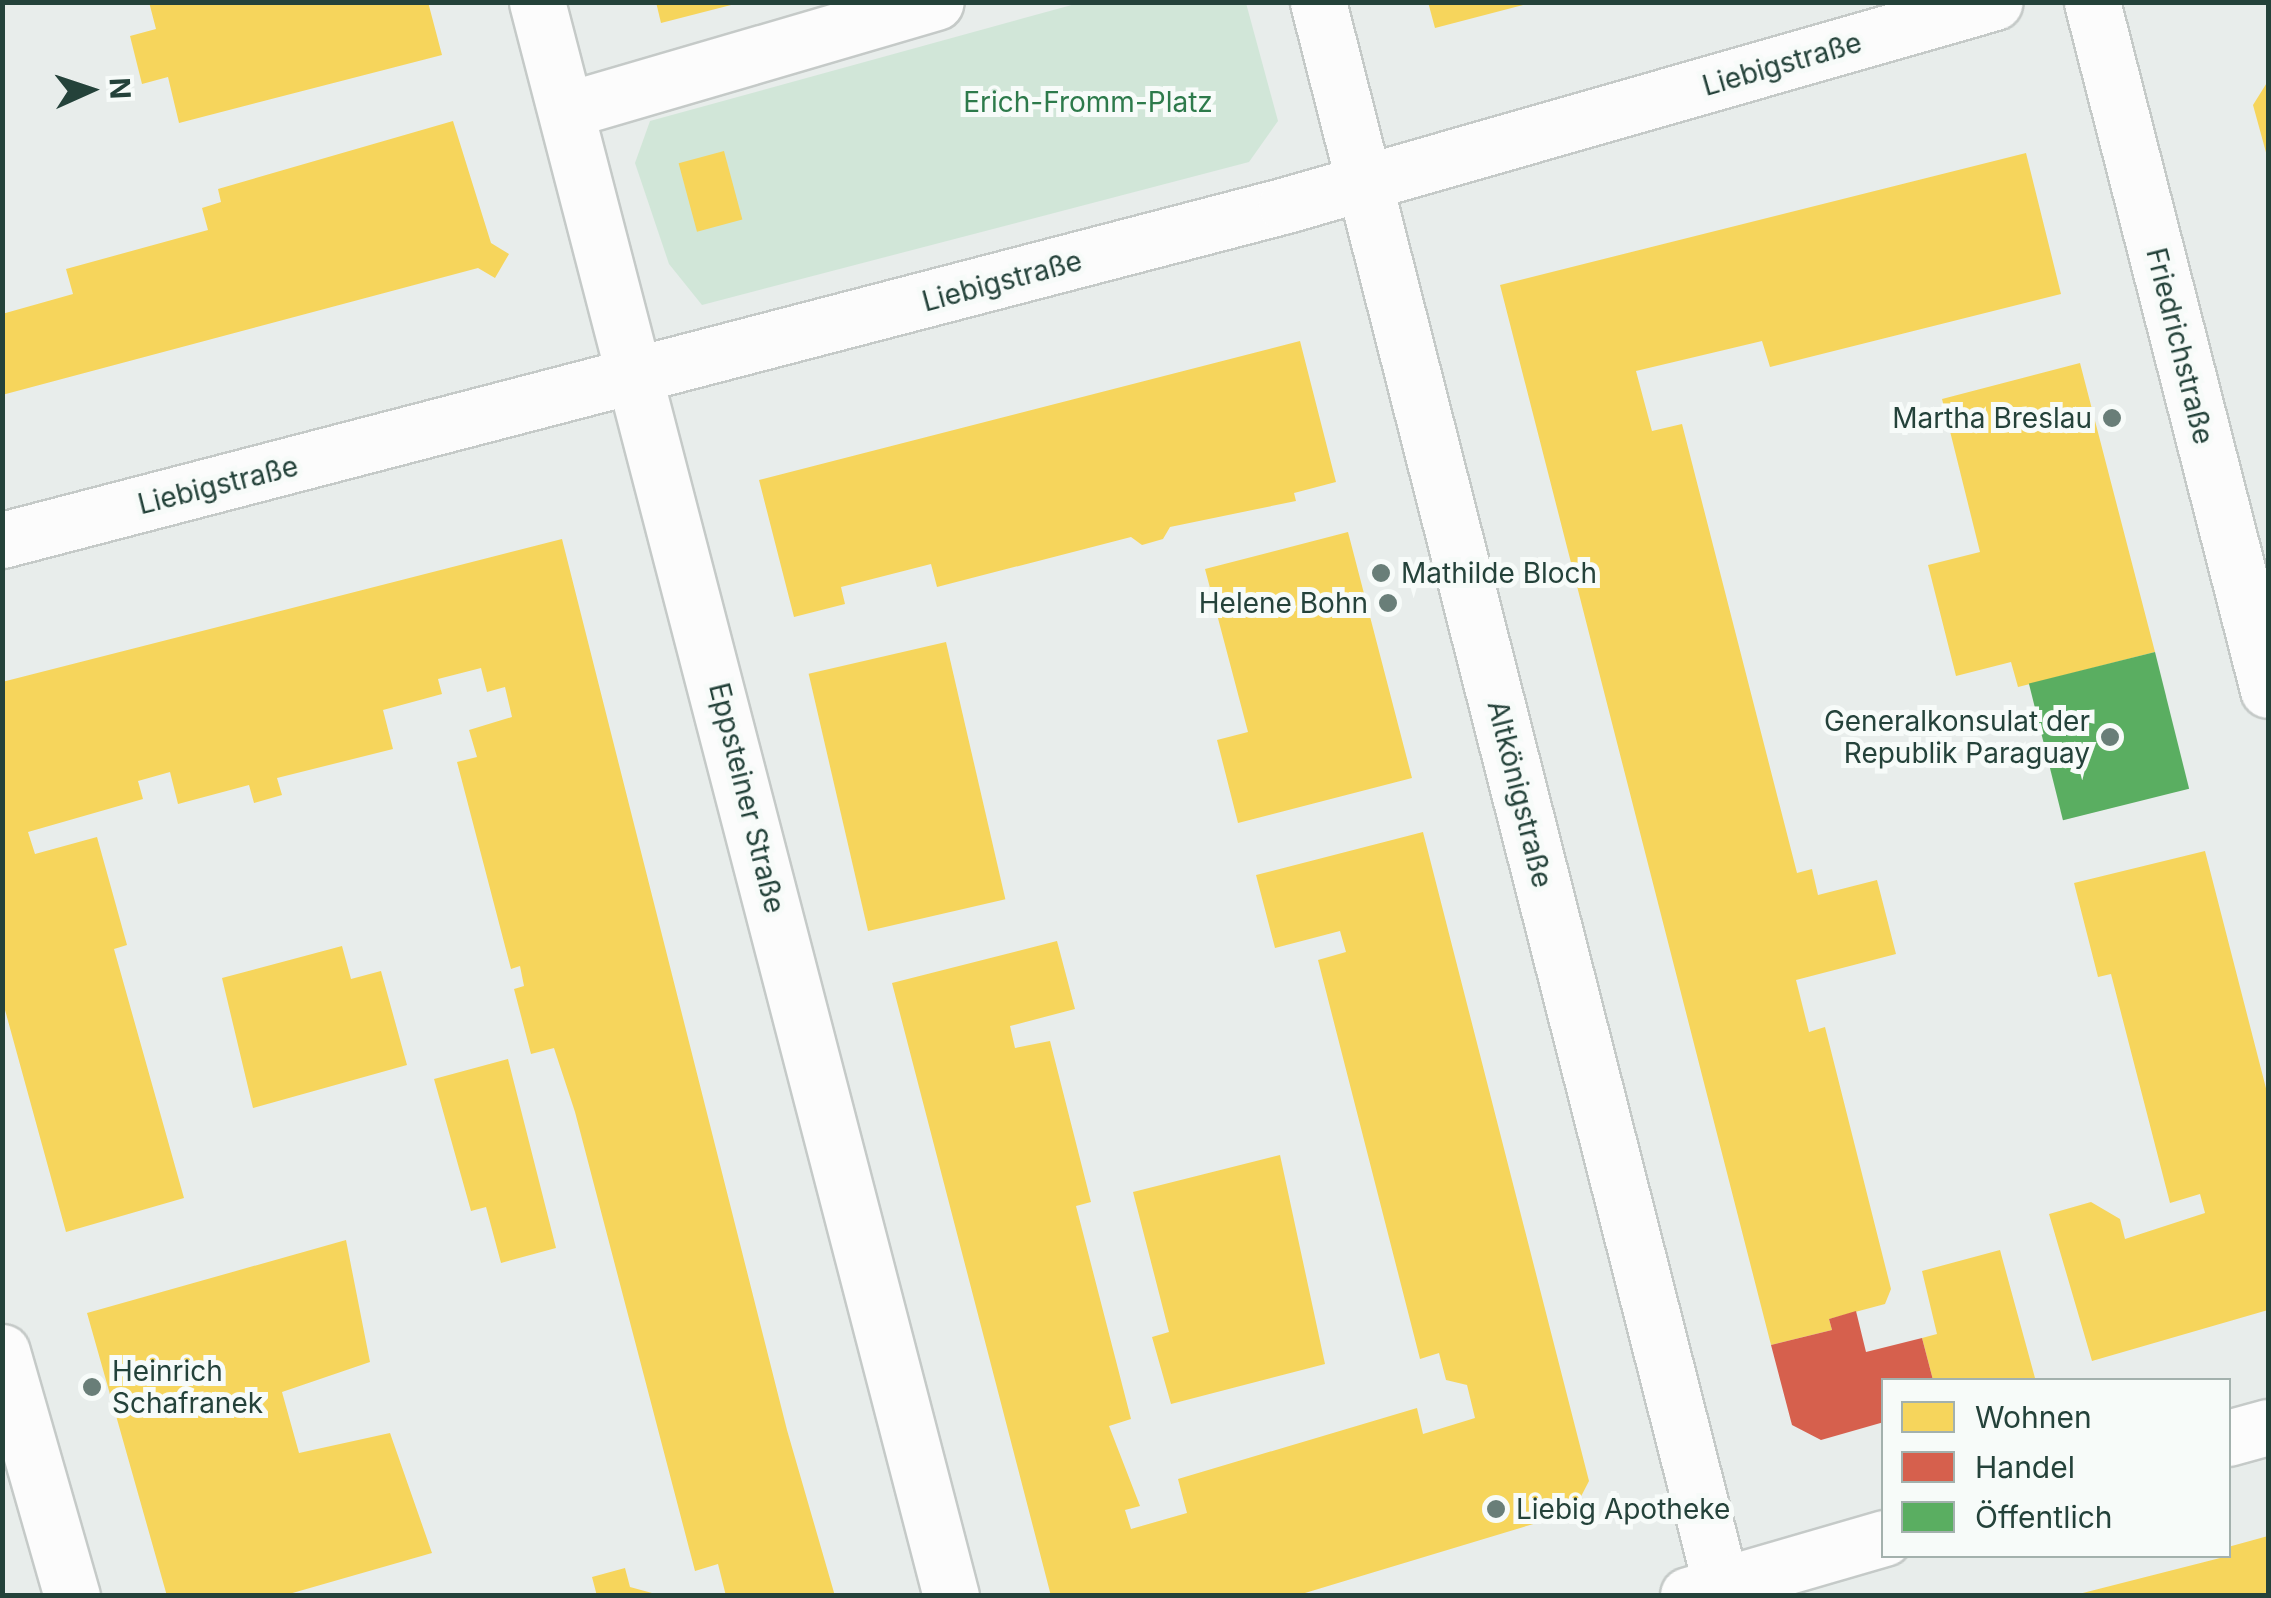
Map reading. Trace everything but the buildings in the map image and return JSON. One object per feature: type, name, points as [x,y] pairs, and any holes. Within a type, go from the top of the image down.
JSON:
[{"type":"street","name":"Eppsteiner Straße","points":[[538,2],[640,379],[950,1596]]},
{"type":"street","points":[[567,110],[936,2]]},
{"type":"street","name":"Altkönigstraße","points":[[1318,2],[1703,1590]]},
{"type":"street","name":"Liebigstraße","points":[[2,540],[640,379],[1364,184],[1995,2]]},
{"type":"street","name":"Friedrichstraße","points":[[2092,2],[2268,690]]},
{"type":"street","points":[[2,1352],[72,1596]]},
{"type":"street","points":[[2231,1437],[2268,1427]]},
{"type":"street","points":[[1703,1590],[1881,1539]]},
{"type":"green space","name":"Erich-Fromm-Platz","points":[[1079,3],[1246,3],[1278,121],[1249,162],[702,305],[669,264],[635,163],[650,121]]},
{"type":"place","name":"Martha Breslau","points":[[2112,418]]},
{"type":"place","name":"Mathilde Bloch","points":[[1381,573]]},
{"type":"place","name":"Helene Bohn","points":[[1388,603]]},
{"type":"place","name":"Generalkonsulat der Republik Paraguay","points":[[2110,737]]},
{"type":"place","name":"Heinrich Schafranek","points":[[92,1387]]},
{"type":"place","name":"Liebig Apotheke","points":[[1496,1509]]}]
